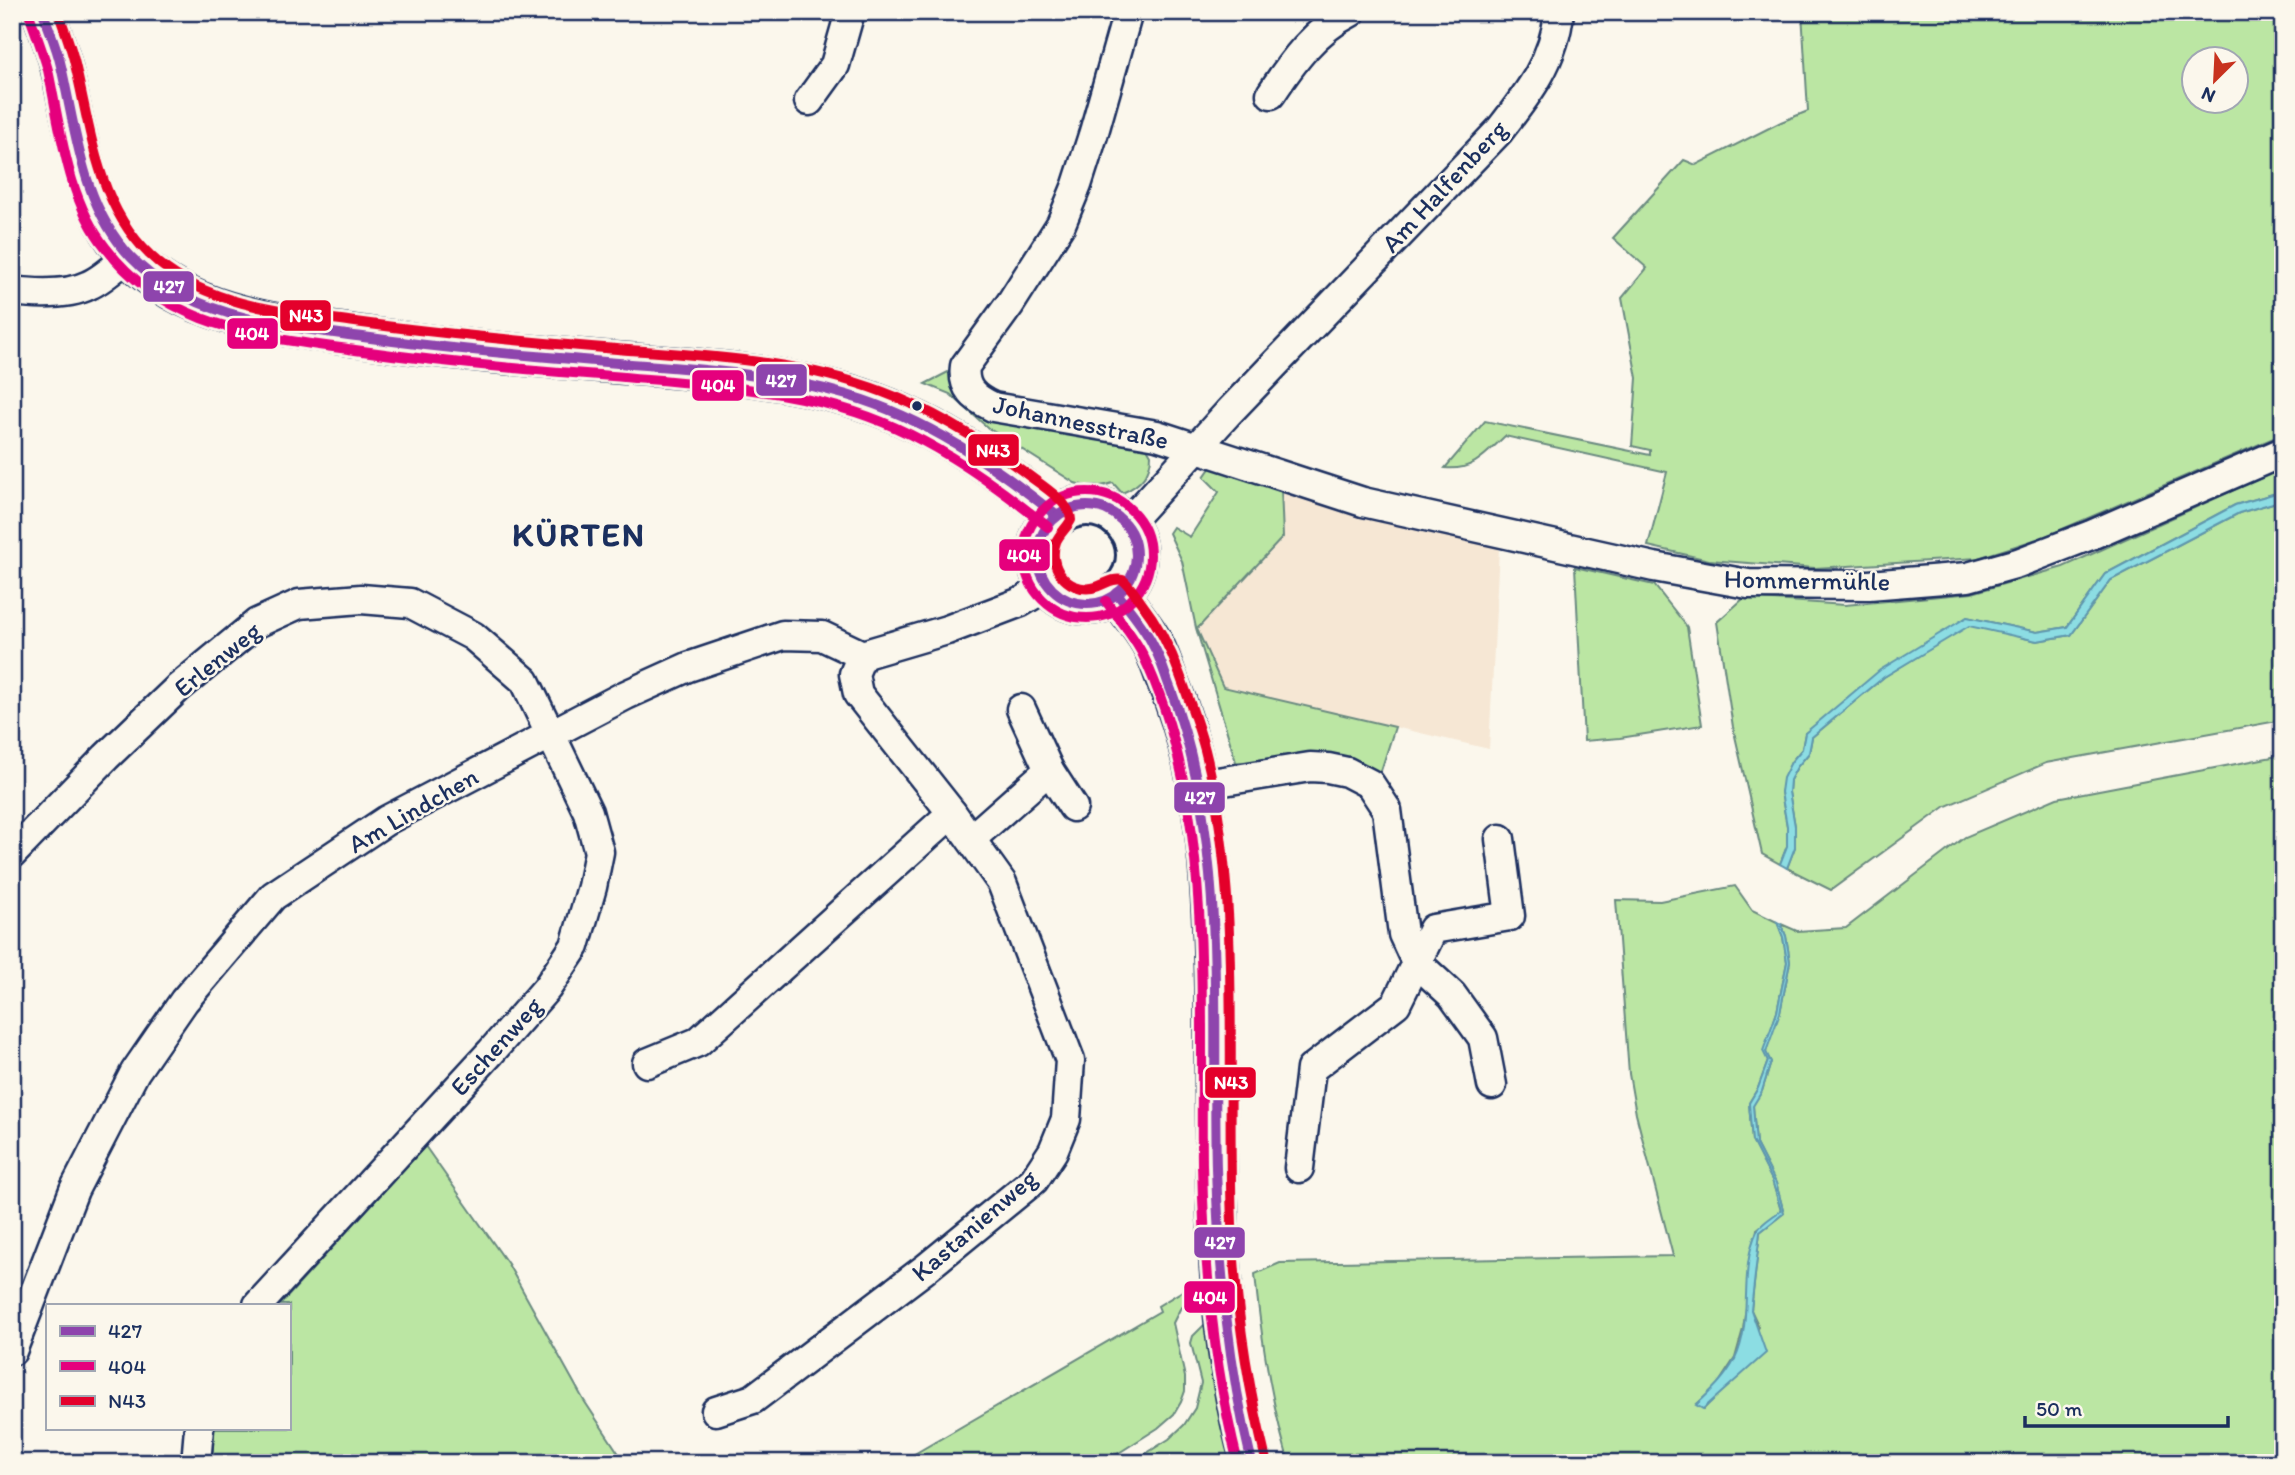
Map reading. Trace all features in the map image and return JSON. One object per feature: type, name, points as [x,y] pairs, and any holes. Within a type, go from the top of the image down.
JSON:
[{"type":"main road","points":[[43,12],[60,61],[85,173],[106,221],[130,256],[150,274],[201,303],[232,314],[307,329],[462,350],[690,369],[793,383],[847,395],[900,413],[965,447],[1021,486],[1057,516]]},
{"type":"main road","points":[[1093,507],[1111,512],[1126,525],[1134,542],[1136,561],[1130,579],[1117,593],[1100,602],[1081,603],[1063,597],[1049,585],[1040,568],[1039,549],[1045,531],[1057,516],[1074,508],[1093,507]]},
{"type":"main road","points":[[1117,593],[1151,642],[1181,713],[1199,785],[1208,846],[1214,934],[1223,1297],[1226,1333],[1244,1434],[1252,1463]]},
{"type":"street","points":[[810,102],[835,65],[850,12]]},
{"type":"street","name":"Johannesstraße","points":[[1128,12],[1094,132],[1061,224],[965,366],[963,375],[967,389],[977,400],[993,407],[1157,435],[1197,448]]},
{"type":"street","points":[[1270,94],[1309,44],[1324,29],[1351,12]]},
{"type":"street","name":"Am Halfenberg","points":[[1126,525],[1228,413],[1499,131],[1526,97],[1546,65],[1558,32],[1559,12]]},
{"type":"street","points":[[12,292],[69,291],[89,285],[130,256]]},
{"type":"street","name":"Hommermühle","points":[[1197,448],[1363,502],[1549,544],[1748,584],[1816,586],[1869,585],[1968,577],[2018,563],[2091,535],[2283,452]]},
{"type":"street","points":[[862,656],[947,630],[1020,602],[1049,585]]},
{"type":"street","name":"Erlenweg","points":[[12,854],[106,757],[178,688],[257,624],[299,604],[360,599],[410,603],[473,636],[525,681],[552,734]]},
{"type":"street","name":"Am Lindchen","points":[[12,1352],[74,1190],[135,1072],[184,1001],[273,896],[387,820],[688,667],[783,635],[822,636],[862,656]]},
{"type":"street","name":"Kastanienweg","points":[[716,1411],[753,1398],[925,1269],[1034,1180],[1053,1151],[1066,1119],[1070,1060],[1002,883],[952,813],[858,694],[855,674],[862,656]]},
{"type":"street","points":[[1021,709],[1049,769],[1073,807]]},
{"type":"street","name":"Eschenweg","points":[[259,1304],[491,1052],[547,988],[575,946],[593,887],[599,852],[588,812],[552,734]]},
{"type":"street","points":[[1199,785],[1310,768],[1347,772],[1370,784],[1387,810],[1403,934],[1416,962],[1452,995],[1483,1038],[1492,1085]]},
{"type":"street","points":[[971,839],[1049,769]]},
{"type":"street","points":[[647,1063],[698,1042],[952,813]]},
{"type":"street","points":[[1299,1168],[1311,1069],[1396,1004],[1433,929],[1510,916],[1500,839]]},
{"type":"street","points":[[196,1463],[199,1430]]},
{"type":"shaded area","points":[[1281,488],[1350,513],[1499,548],[1489,749],[1223,687],[1196,628],[1283,537]]},
{"type":"green space","points":[[1802,12],[2283,12],[2283,434],[2044,537],[1978,558],[1815,568],[1709,560],[1648,546],[1667,472],[1505,436],[1471,464],[1445,468],[1485,421],[1650,455],[1650,450],[1632,446],[1637,378],[1622,298],[1647,268],[1613,238],[1684,160],[1696,165],[1808,111]]},
{"type":"green space","points":[[954,369],[954,379],[1145,445],[1151,455],[1146,474],[1134,487],[1122,493],[1113,483],[1094,486],[1075,483],[988,428],[950,394],[925,384]]},
{"type":"green space","points":[[1213,464],[1281,488],[1283,537],[1197,629],[1223,687],[1395,727],[1379,777],[1236,762],[1196,628],[1182,561],[1169,533],[1173,527],[1190,537],[1219,492],[1204,477]]},
{"type":"green space","points":[[2283,468],[2283,491],[2235,505],[2105,574],[2067,627],[2037,632],[1967,617],[1805,733],[1802,749],[1791,762],[1781,792],[1787,826],[1787,846],[1780,864],[1762,854],[1733,727],[1717,622],[1744,598],[1845,605],[1972,593],[2063,567]]},
{"type":"green space","points":[[2283,500],[2283,720],[2046,763],[1946,806],[1831,890],[1787,868],[1795,847],[1790,780],[1809,753],[1812,737],[1884,677],[1969,625],[2037,641],[2071,635],[2111,580],[2239,513]]},
{"type":"green space","points":[[1575,567],[1654,585],[1687,627],[1702,725],[1584,741]]},
{"type":"green space","points":[[2283,755],[2283,1463],[1289,1463],[1268,1369],[1255,1274],[1280,1263],[1673,1256],[1636,1114],[1629,1074],[1616,900],[1660,901],[1735,886],[1752,910],[1777,922],[1783,937],[1787,962],[1777,1012],[1764,1051],[1768,1061],[1749,1103],[1752,1141],[1772,1180],[1781,1211],[1757,1229],[1743,1329],[1735,1358],[1716,1387],[1697,1404],[1704,1409],[1717,1395],[1759,1327],[1751,1310],[1760,1232],[1784,1213],[1776,1183],[1756,1144],[1753,1105],[1762,1091],[1771,1062],[1766,1053],[1769,1038],[1780,1013],[1790,962],[1781,924],[1797,931],[1846,928],[1965,837],[2057,798]]},
{"type":"green space","points":[[425,1146],[508,1264],[583,1399],[625,1463],[212,1463],[214,1430],[290,1430],[290,1304],[281,1304]]},
{"type":"green space","points":[[1199,1281],[1200,1292],[1180,1309],[1173,1323],[1185,1377],[1185,1391],[1181,1402],[1174,1414],[1158,1428],[1103,1463],[899,1463],[1160,1311],[1158,1306]]},
{"type":"green space","points":[[1205,1324],[1211,1366],[1231,1455],[1221,1463],[1131,1463],[1169,1439],[1184,1425],[1195,1408],[1201,1383],[1191,1343],[1193,1336]]},
{"type":"water","points":[[2283,491],[2283,500],[2239,513],[2111,580],[2071,635],[2037,641],[1969,626],[1884,677],[1812,737],[1809,753],[1790,780],[1795,847],[1787,868],[1780,864],[1787,846],[1787,826],[1781,792],[1783,778],[1802,749],[1805,733],[1880,670],[1967,617],[2037,632],[2067,627],[2105,574],[2235,505]]},
{"type":"water","points":[[1777,922],[1781,924],[1786,936],[1790,962],[1780,1013],[1766,1052],[1771,1062],[1762,1091],[1753,1106],[1756,1144],[1776,1183],[1784,1213],[1760,1232],[1751,1310],[1766,1353],[1703,1409],[1696,1405],[1727,1372],[1741,1344],[1751,1246],[1757,1231],[1781,1210],[1772,1180],[1752,1141],[1749,1103],[1768,1061],[1763,1051],[1777,1012],[1787,962],[1783,937]]},
{"type":"transit line","name":"427","points":[[43,12],[59,59],[83,167],[102,215],[131,257],[155,278],[181,294],[209,307],[239,316],[301,329],[459,349],[734,373],[847,395],[904,416],[932,430],[984,461],[1057,516]]},
{"type":"transit line","name":"N43","points":[[58,12],[72,54],[100,170],[122,220],[138,243],[159,263],[203,290],[253,306],[330,319],[486,337],[752,361],[851,381],[939,417],[1008,460],[1053,493],[1066,506],[1071,520],[1059,536],[1054,551],[1054,560],[1061,576],[1067,582],[1083,588],[1123,580],[1152,618],[1168,645],[1190,703],[1205,750],[1217,807],[1229,925],[1232,1224],[1236,1284],[1248,1372],[1266,1460]]},
{"type":"transit line","name":"404","points":[[30,17],[48,70],[67,163],[82,208],[106,248],[126,271],[149,290],[174,305],[220,325],[297,342],[451,362],[728,387],[786,395],[842,408],[898,429],[951,457],[1001,490],[1048,527]]},
{"type":"transit line","name":"404","points":[[1087,492],[1111,497],[1131,511],[1145,531],[1150,555],[1145,579],[1131,599],[1111,613],[1087,618],[1063,613],[1043,599],[1029,579],[1024,555],[1029,531],[1043,511],[1063,497],[1087,492]]},
{"type":"transit line","name":"427","points":[[1087,506],[1106,510],[1121,521],[1132,536],[1136,555],[1132,574],[1121,589],[1106,600],[1087,604],[1068,600],[1053,589],[1042,574],[1038,555],[1042,536],[1053,521],[1068,510],[1087,506]]},
{"type":"transit line","name":"427","points":[[1117,593],[1145,631],[1161,661],[1189,748],[1202,807],[1213,926],[1216,1168],[1220,1242],[1231,1353],[1252,1463]]},
{"type":"transit line","name":"404","points":[[1106,601],[1142,653],[1165,712],[1182,773],[1193,838],[1201,970],[1205,1239],[1216,1352],[1238,1463]]},
{"type":"district","name":"KÜRTEN","points":[[579,534]]}]
